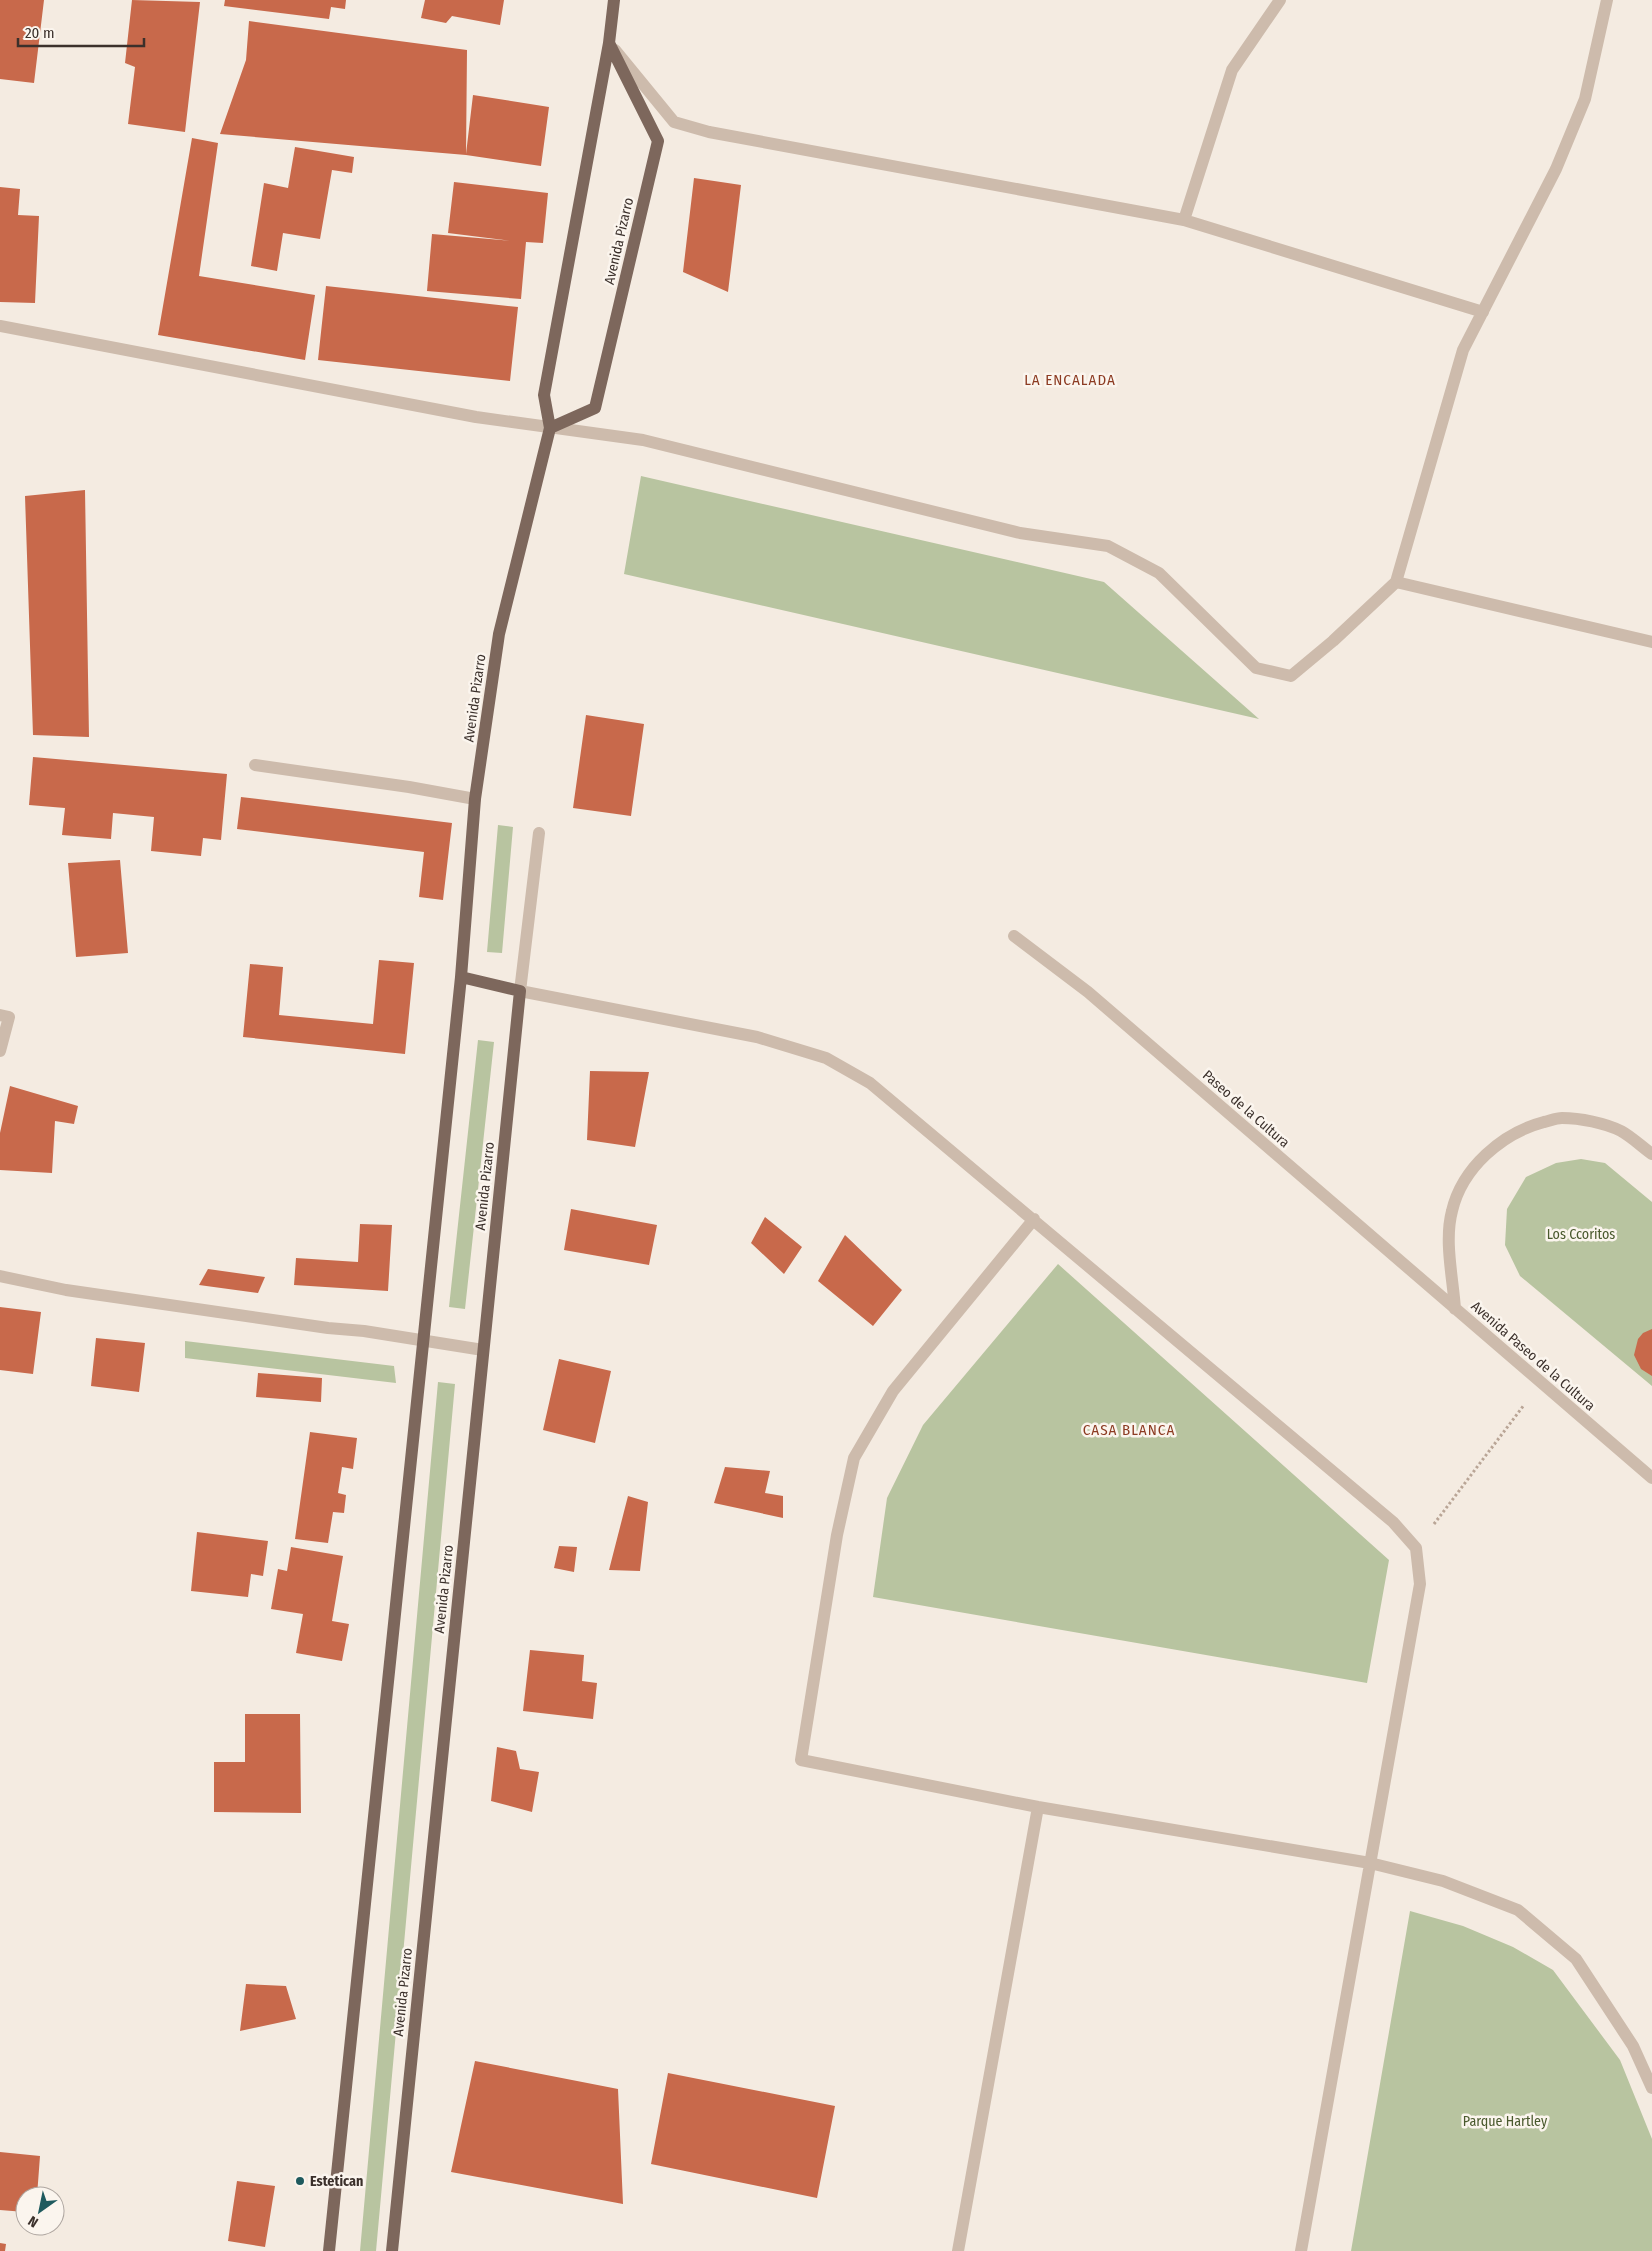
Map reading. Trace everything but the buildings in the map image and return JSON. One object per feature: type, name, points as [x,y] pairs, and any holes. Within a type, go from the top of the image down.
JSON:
[{"type":"main road","name":"Avenida Pizarro","points":[[329,2251],[461,977],[475,800],[499,634],[550,428],[544,396],[609,42],[614,0]]},
{"type":"main road","name":"Avenida Pizarro","points":[[550,428],[595,408],[658,141],[609,42]]},
{"type":"main road","points":[[461,977],[520,990]]},
{"type":"main road","name":"Avenida Pizarro","points":[[392,2251],[520,990]]},
{"type":"street","points":[[1184,220],[1232,70],[1280,0]]},
{"type":"street","points":[[0,326],[476,417],[643,440],[1020,532],[1108,546],[1159,573],[1256,668],[1290,676],[1334,641],[1396,582],[1463,350],[1556,169],[1585,99],[1607,0]]},
{"type":"street","points":[[609,42],[674,122],[709,132],[1184,220],[1483,312]]},
{"type":"street","points":[[1396,582],[1652,642]]},
{"type":"street","points":[[255,765],[409,787],[475,800]]},
{"type":"street","points":[[539,833],[520,990],[757,1037],[826,1058],[870,1083],[1393,1522],[1416,1548],[1420,1584],[1300,2251]]},
{"type":"street","name":"Paseo de la Cultura","points":[[1014,936],[1088,992],[1455,1309]]},
{"type":"street","points":[[0,1015],[9,1017],[0,1051]]},
{"type":"street","name":"Avenida Paseo de la Cultura","points":[[1652,1154],[1621,1131],[1590,1121],[1560,1118],[1530,1126],[1502,1141],[1475,1166],[1457,1194],[1448,1227],[1455,1309],[1652,1478]]},
{"type":"street","points":[[1034,1219],[893,1391],[854,1458],[837,1535],[801,1760],[1038,1808],[1370,1863],[1443,1881],[1518,1910],[1576,1959],[1633,2046],[1652,2088]]},
{"type":"street","points":[[0,1276],[66,1290],[328,1328],[364,1331],[423,1342],[483,1350]]},
{"type":"street","points":[[958,2251],[1038,1808]]},
{"type":"path","points":[[1416,1548],[1541,1383]]},
{"type":"green space","points":[[641,476],[1104,582],[1259,719],[624,574]]},
{"type":"green space","points":[[498,825],[513,827],[502,953],[487,952]]},
{"type":"green space","points":[[478,1040],[494,1042],[465,1309],[449,1307]]},
{"type":"green space","name":"Los Ccoritos","points":[[1581,1159],[1605,1163],[1652,1202],[1652,1386],[1520,1276],[1505,1245],[1507,1209],[1526,1177],[1556,1163]]},
{"type":"green space","points":[[1058,1264],[1389,1560],[1367,1683],[873,1597],[887,1498],[923,1425]]},
{"type":"green space","points":[[185,1341],[394,1366],[396,1383],[185,1358]]},
{"type":"green space","points":[[438,1382],[455,1384],[376,2251],[360,2251]]},
{"type":"green space","name":"Parque Hartley","points":[[1410,1911],[1463,1926],[1513,1947],[1553,1970],[1620,2060],[1652,2139],[1652,2251],[1351,2251]]},
{"type":"place","name":"Estetican","points":[[300,2181]]},
{"type":"district","name":"LA ENCALADA","points":[[1070,380]]},
{"type":"district","name":"CASA BLANCA","points":[[1129,1430]]}]
